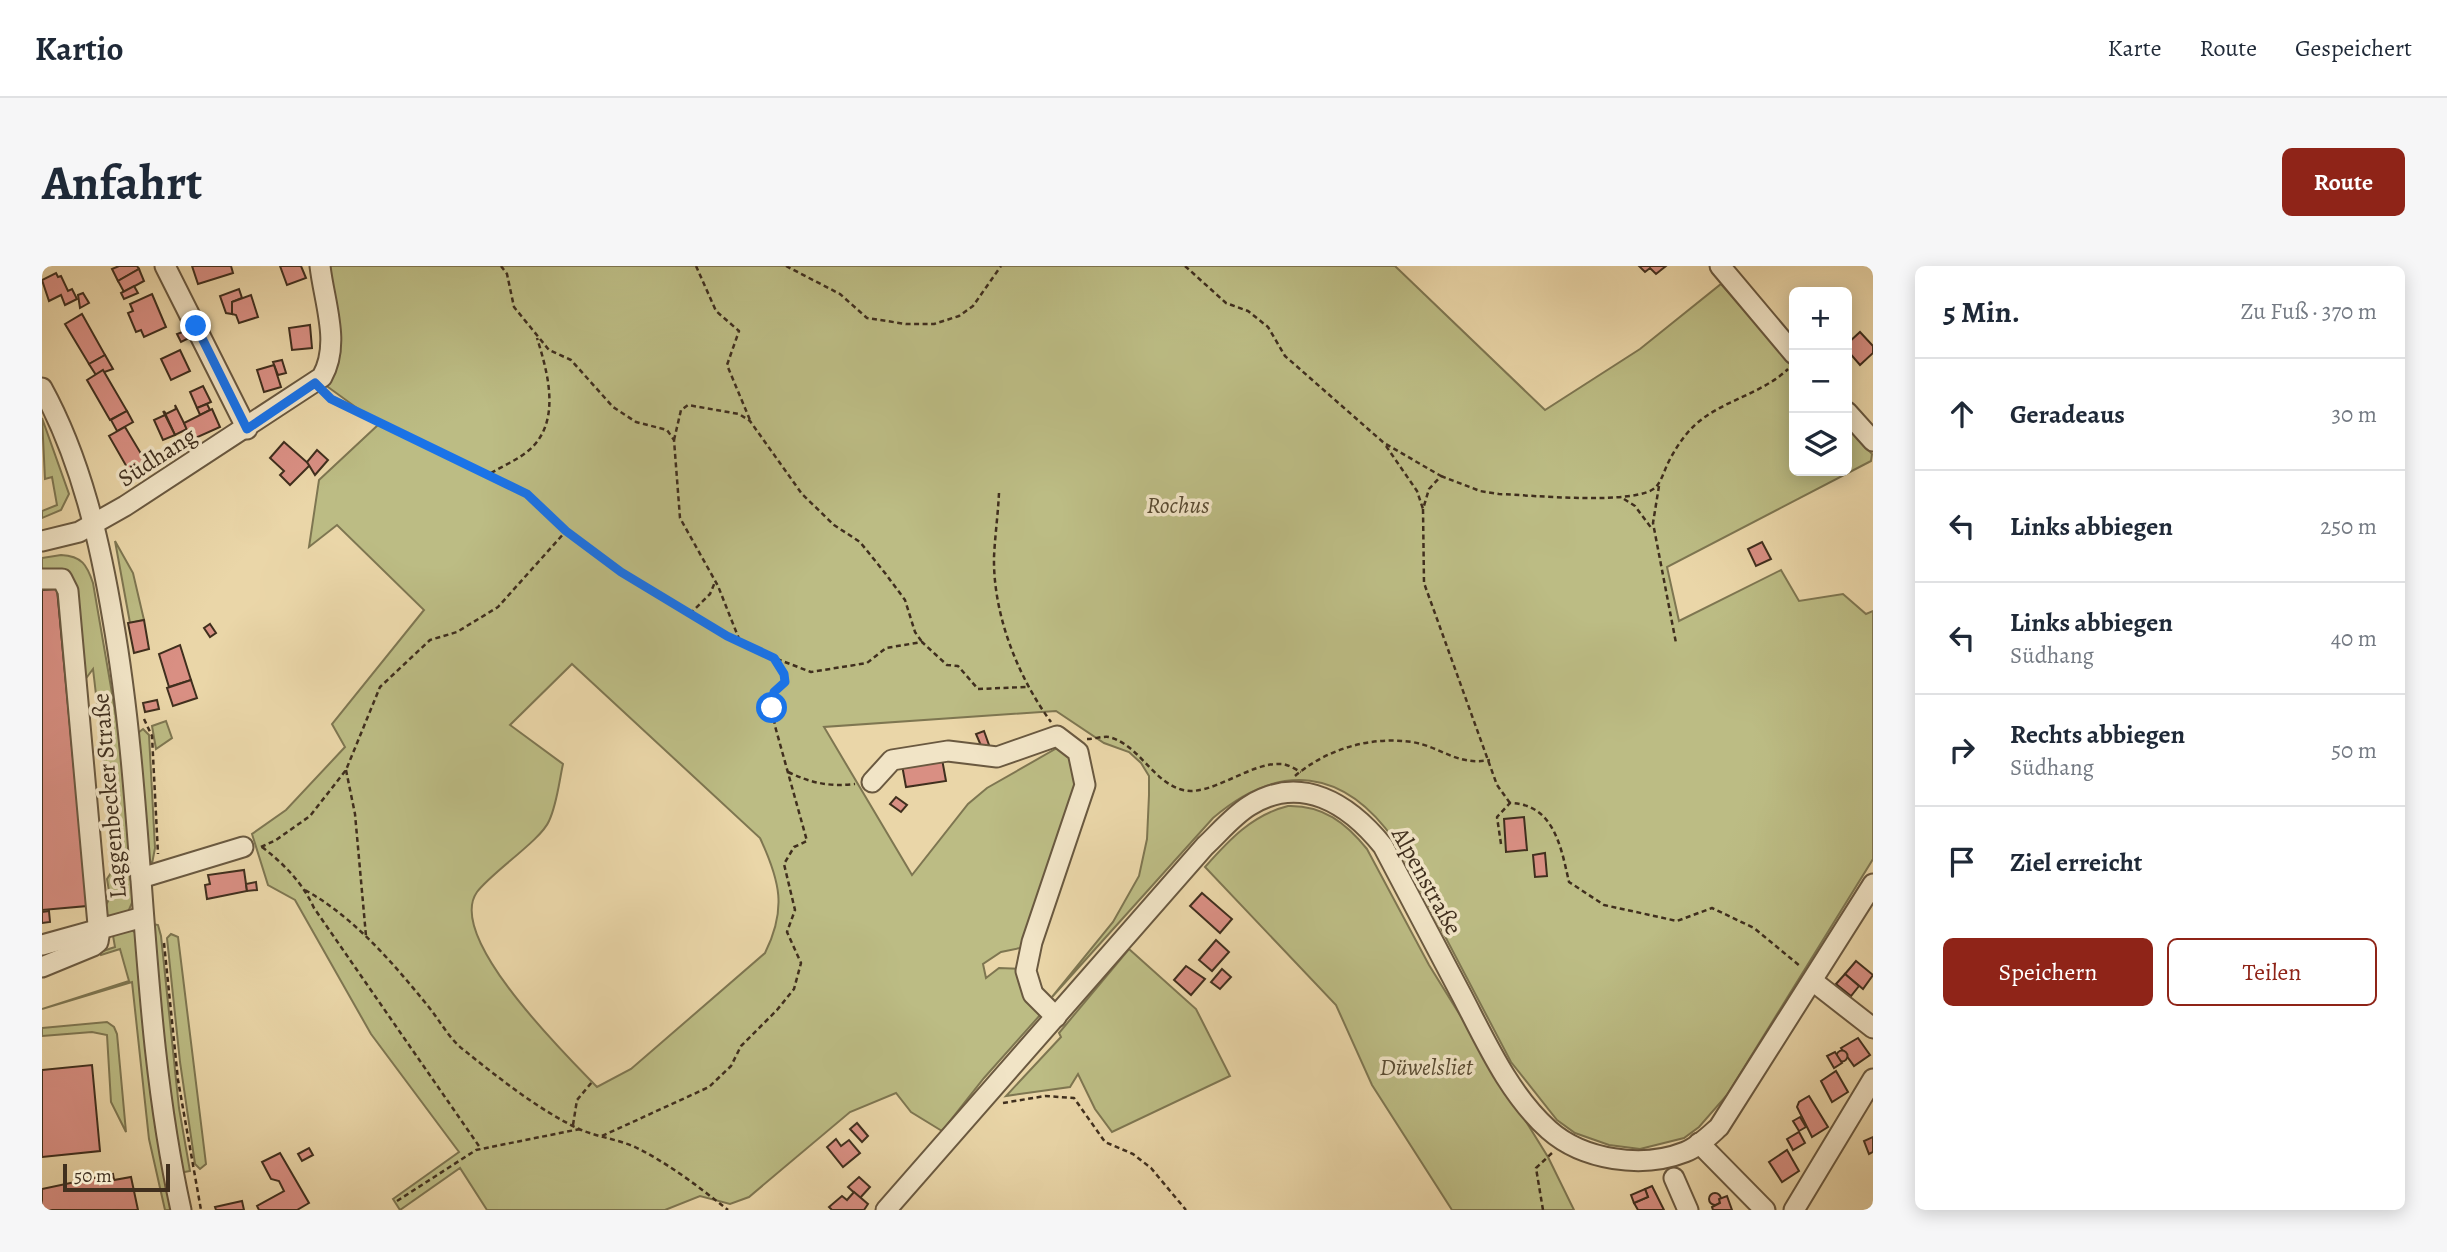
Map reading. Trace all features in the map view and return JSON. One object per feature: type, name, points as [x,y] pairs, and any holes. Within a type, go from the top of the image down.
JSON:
[{"type":"street","points":[[165,266],[247,429]]},
{"type":"street","points":[[1720,266],[1789,355]]},
{"type":"street","name":"Südhang","points":[[42,541],[79,532],[93,524],[247,429],[315,383],[330,363],[332,348],[320,267]]},
{"type":"street","name":"Laggenbecker Straße","points":[[42,388],[74,464],[93,524],[124,681],[152,1032],[181,1210]]},
{"type":"street","points":[[1848,413],[1873,441]]},
{"type":"street","points":[[42,579],[62,579],[68,591],[99,942],[42,967]]},
{"type":"street","points":[[872,782],[892,760],[948,751],[997,757],[1057,736],[1078,752],[1085,785],[1032,942],[1026,971],[1033,994],[1056,1017]]},
{"type":"street","name":"Alpenstraße","points":[[886,1210],[1205,846],[1248,807],[1289,791],[1325,796],[1363,821],[1383,846],[1494,1057],[1519,1096],[1549,1130],[1583,1150],[1619,1160],[1665,1157],[1685,1152],[1719,1127],[1814,982],[1873,884]]},
{"type":"street","points":[[141,878],[252,847]]},
{"type":"street","points":[[42,945],[144,917]]},
{"type":"street","points":[[1814,982],[1873,1028]]},
{"type":"street","points":[[1794,1210],[1873,1079]]},
{"type":"street","points":[[1699,1143],[1765,1210]]},
{"type":"street","points":[[1674,1178],[1688,1210]]},
{"type":"path","points":[[500,266],[507,274],[514,307],[550,350],[571,360],[613,407],[636,422],[667,430],[674,440]]},
{"type":"path","points":[[696,266],[716,311],[739,331],[727,365],[750,421],[802,494],[834,525],[860,542],[905,600],[915,632],[922,642],[947,665],[958,666],[978,689],[1026,687]]},
{"type":"path","points":[[786,266],[840,294],[867,318],[906,324],[934,324],[959,316],[973,306],[1001,266]]},
{"type":"path","points":[[1185,266],[1226,303],[1248,312],[1268,327],[1285,356],[1384,443],[1441,476],[1480,491],[1499,494],[1624,499],[1649,494],[1660,483]]},
{"type":"path","points":[[490,473],[529,450],[543,434],[550,411],[549,383],[536,335]]},
{"type":"path","points":[[1676,643],[1669,591],[1655,532],[1654,503],[1660,483],[1680,441],[1695,425],[1725,404],[1775,379],[1789,363]]},
{"type":"path","points":[[315,383],[331,399],[490,473],[527,494],[566,531],[621,572],[741,644],[811,672],[867,663],[886,648],[922,642]]},
{"type":"path","points":[[741,644],[715,582],[680,518],[674,440],[681,410],[688,405],[739,414],[750,421]]},
{"type":"path","points":[[1384,443],[1417,491],[1423,509]]},
{"type":"path","points":[[1441,476],[1429,489],[1423,509],[1424,583],[1497,785],[1510,803]]},
{"type":"path","points":[[999,493],[994,559],[1003,618],[1026,687],[1056,729]]},
{"type":"path","points":[[1624,499],[1635,506],[1655,532]]},
{"type":"path","points":[[252,847],[276,840],[310,816],[345,770],[380,687],[430,640],[457,632],[498,607],[566,531]]},
{"type":"path","points":[[690,614],[710,594],[715,582]]},
{"type":"path","points":[[602,1136],[709,1087],[731,1066],[741,1046],[794,989],[801,963],[787,932],[795,910],[784,864],[794,847],[807,842],[772,708],[774,692],[785,682],[784,674],[774,658]]},
{"type":"path","points":[[1077,738],[1108,737],[1137,752],[1163,779],[1184,790],[1213,785],[1248,771],[1281,764],[1301,772],[1330,753],[1362,743],[1413,742],[1463,761],[1490,760]]},
{"type":"path","points":[[345,770],[355,814],[366,936]]},
{"type":"path","points":[[788,772],[809,782],[835,786],[872,782]]},
{"type":"path","points":[[1501,844],[1497,817],[1510,803]]},
{"type":"path","points":[[1510,803],[1525,804],[1536,811],[1559,835],[1569,882],[1604,905],[1677,921],[1712,908],[1754,928],[1793,959],[1814,982]]},
{"type":"path","points":[[252,847],[284,864],[305,890],[314,908],[481,1149]]},
{"type":"path","points":[[305,890],[326,902],[366,936],[411,985],[450,1038],[530,1100],[580,1129],[635,1147],[694,1183],[728,1210]]},
{"type":"path","points":[[573,1125],[577,1100],[592,1082]]},
{"type":"path","points":[[989,1094],[1000,1104],[1045,1096],[1074,1098],[1105,1142],[1133,1154],[1142,1161],[1186,1210]]},
{"type":"path","points":[[397,1201],[481,1149],[580,1129]]},
{"type":"path","points":[[1543,1210],[1536,1168],[1548,1157]]},
{"type":"green space","name":"Rochus","points":[[317,266],[1395,266],[1545,410],[1640,349],[1721,284],[1789,361],[1789,476],[1842,476],[1667,567],[1679,621],[1781,570],[1799,601],[1843,594],[1866,614],[1873,611],[1873,859],[1727,1095],[1699,1127],[1684,1138],[1640,1149],[1609,1145],[1575,1133],[1557,1120],[1511,1062],[1395,841],[1375,817],[1354,799],[1333,787],[1310,781],[1287,781],[1263,787],[1238,800],[1213,818],[1052,997],[1113,922],[1139,876],[1147,839],[1149,795],[1149,776],[1141,763],[1129,752],[1104,743],[1056,711],[824,727],[912,875],[968,804],[987,788],[1057,748],[1068,749],[1080,777],[1025,944],[1020,948],[1001,952],[983,964],[986,978],[999,968],[1021,969],[1041,1014],[984,1078],[942,1131],[911,1112],[896,1093],[850,1112],[749,1197],[730,1204],[700,1196],[665,1210],[487,1210],[460,1168],[400,1210],[393,1199],[459,1152],[371,1034],[295,900],[268,885],[252,834],[286,810],[345,747],[332,724],[424,610],[337,525],[309,547],[319,480],[379,424],[328,387]],"holes":[[[572,664],[760,838],[772,868],[778,909],[772,937],[765,953],[631,1069],[597,1087],[537,1024],[514,995],[478,937],[472,912],[477,892],[527,847],[549,821],[563,764],[510,725]]]},
{"type":"green space","points":[[42,418],[69,494],[61,510],[42,518],[42,511],[57,505],[52,477],[45,479]]},
{"type":"green space","name":"Rochus","points":[[1852,431],[1872,454],[1871,461],[1852,471]]},
{"type":"green space","points":[[115,541],[133,573],[144,620],[130,623]]},
{"type":"green space","points":[[61,555],[74,557],[83,563],[93,583],[118,728],[135,896],[128,912],[110,917],[103,911],[110,897],[107,879],[116,865],[93,669],[84,681],[77,590],[73,579],[65,570],[42,569],[42,558]]},
{"type":"green space","points":[[166,721],[172,738],[156,749],[152,726]]},
{"type":"green space","points":[[143,729],[149,735],[155,848],[152,864],[146,854],[138,733]]},
{"type":"green space","name":"Düwelsliet","points":[[1288,806],[1301,806],[1333,817],[1351,831],[1367,849],[1429,965],[1548,1157],[1574,1210],[1452,1210],[1372,1085],[1336,1005],[1205,867],[1232,838],[1252,822]]},
{"type":"green space","points":[[158,925],[161,936],[179,1108],[190,1171],[179,1173],[151,926]]},
{"type":"green space","points":[[127,926],[138,935],[174,1210],[165,1210],[149,1139],[132,982],[42,1009],[129,981],[120,949],[101,955],[100,952],[115,947],[112,930]]},
{"type":"green space","points":[[171,934],[178,937],[206,1164],[200,1169],[195,1164],[180,1062],[167,938]]},
{"type":"green space","points":[[1129,949],[1196,1009],[1230,1076],[1112,1132],[1095,1109],[1078,1074],[1070,1087],[1006,1096],[1061,1037],[1059,1033]]},
{"type":"green space","points":[[107,1022],[114,1027],[117,1034],[126,1132],[111,1102],[107,1035],[92,1032],[42,1036],[42,1028]]},
{"type":"building","points":[[119,266],[137,266],[139,269],[118,281],[112,269]]},
{"type":"building","points":[[192,266],[231,266],[233,273],[198,284]]},
{"type":"building","points":[[280,266],[301,266],[306,278],[287,285]]},
{"type":"building","points":[[1639,266],[1666,266],[1656,274],[1650,268],[1645,272]]},
{"type":"building","points":[[139,269],[144,281],[124,292],[118,281]]},
{"type":"building","points":[[56,273],[58,277],[61,276],[68,291],[72,289],[77,299],[65,305],[61,295],[49,301],[42,280]]},
{"type":"building","points":[[134,286],[138,293],[124,299],[121,293]]},
{"type":"building","points":[[239,289],[242,298],[232,302],[232,314],[226,313],[220,296]]},
{"type":"building","points":[[83,293],[89,303],[80,308],[78,295]]},
{"type":"building","points":[[152,294],[166,327],[144,337],[141,330],[136,332],[128,313],[133,311],[130,304]]},
{"type":"building","points":[[251,295],[258,317],[239,323],[236,315],[232,314],[232,302]]},
{"type":"building","points":[[82,314],[105,355],[89,364],[65,324]]},
{"type":"building","points":[[310,325],[312,348],[292,350],[289,328]]},
{"type":"building","points":[[188,330],[191,337],[181,342],[177,334]]},
{"type":"building","points":[[1860,332],[1873,346],[1873,353],[1860,365],[1852,356],[1852,339]]},
{"type":"building","points":[[180,350],[190,371],[171,380],[161,359]]},
{"type":"building","points":[[105,355],[113,369],[96,375],[89,364]]},
{"type":"building","points":[[282,360],[286,373],[278,375],[273,362]]},
{"type":"building","points":[[274,365],[281,387],[264,392],[257,370]]},
{"type":"building","points":[[103,370],[127,411],[110,420],[87,380]]},
{"type":"building","points":[[203,386],[211,402],[197,408],[190,392]]},
{"type":"building","points":[[207,404],[210,410],[200,415],[197,408]]},
{"type":"building","points":[[175,405],[187,429],[175,435],[164,411],[166,414],[176,409]]},
{"type":"building","points":[[212,409],[220,427],[191,440],[184,423]]},
{"type":"building","points":[[127,411],[133,422],[117,431],[111,420]]},
{"type":"building","points":[[165,415],[175,435],[163,440],[154,420]]},
{"type":"building","points":[[125,427],[149,467],[132,476],[109,436]]},
{"type":"building","points":[[284,442],[310,465],[290,485],[280,475],[284,471],[270,458]]},
{"type":"building","points":[[317,450],[328,460],[315,475],[307,462]]},
{"type":"building","points":[[1762,542],[1771,559],[1756,566],[1748,549]]},
{"type":"building","points":[[57,589],[87,906],[42,910],[42,590]]},
{"type":"building","points":[[144,620],[149,649],[134,653],[128,623]]},
{"type":"building","points":[[210,624],[216,633],[210,637],[204,628]]},
{"type":"building","points":[[180,645],[191,680],[169,687],[159,654]]},
{"type":"building","points":[[191,680],[197,698],[173,706],[167,688]]},
{"type":"building","points":[[157,700],[159,709],[145,712],[143,703]]},
{"type":"building","points":[[984,731],[989,745],[982,748],[976,734]]},
{"type":"building","points":[[942,759],[946,781],[906,787],[902,765]]},
{"type":"building","points":[[896,797],[907,805],[901,812],[890,804]]},
{"type":"building","points":[[1524,817],[1527,850],[1506,852],[1504,819]]},
{"type":"building","points":[[1545,853],[1547,876],[1535,877],[1533,855]]},
{"type":"building","points":[[244,870],[247,891],[207,899],[205,885],[210,884],[208,875]]},
{"type":"building","points":[[256,882],[257,890],[247,891],[246,884]]},
{"type":"building","points":[[1202,893],[1232,919],[1220,933],[1190,906]]},
{"type":"building","points":[[49,911],[50,922],[42,923],[42,912]]},
{"type":"building","points":[[1216,940],[1229,952],[1212,971],[1199,960]]},
{"type":"building","points":[[1856,961],[1873,975],[1863,989],[1845,974]]},
{"type":"building","points":[[1186,966],[1205,979],[1191,995],[1174,980]]},
{"type":"building","points":[[1222,969],[1231,977],[1220,989],[1211,982]]},
{"type":"building","points":[[1845,974],[1859,986],[1851,996],[1836,984]]},
{"type":"building","points":[[1858,1038],[1870,1055],[1854,1066],[1841,1048]]},
{"type":"building","points":[[1842,1050],[1848,1056],[1842,1062],[1836,1056]]},
{"type":"building","points":[[1835,1052],[1842,1063],[1834,1068],[1827,1056]]},
{"type":"building","points":[[92,1065],[100,1151],[42,1157],[42,1070]]},
{"type":"building","points":[[1836,1071],[1848,1092],[1832,1102],[1821,1081]]},
{"type":"building","points":[[1809,1096],[1828,1127],[1812,1137],[1797,1107],[1799,1102]]},
{"type":"building","points":[[1800,1117],[1806,1127],[1799,1131],[1793,1121]]},
{"type":"building","points":[[857,1123],[868,1136],[862,1142],[850,1129]]},
{"type":"building","points":[[1799,1132],[1805,1143],[1793,1150],[1787,1139]]},
{"type":"building","points":[[1873,1137],[1873,1152],[1869,1154],[1864,1141]]},
{"type":"building","points":[[836,1139],[841,1146],[849,1140],[860,1153],[843,1167],[827,1147]]},
{"type":"building","points":[[309,1148],[313,1155],[302,1161],[298,1154]]},
{"type":"building","points":[[1787,1150],[1799,1171],[1782,1182],[1769,1162]]},
{"type":"building","points":[[280,1153],[309,1203],[297,1210],[259,1210],[257,1206],[284,1191],[279,1181],[271,1179],[262,1162]]},
{"type":"building","points":[[113,1174],[114,1180],[131,1177],[138,1210],[42,1210],[42,1189]]},
{"type":"building","points":[[859,1177],[870,1187],[860,1198],[848,1187]]},
{"type":"building","points":[[1652,1186],[1664,1210],[1638,1210],[1634,1203],[1648,1197],[1645,1189]]},
{"type":"building","points":[[1645,1189],[1648,1197],[1634,1203],[1631,1195]]},
{"type":"building","points":[[854,1192],[868,1204],[864,1210],[832,1210],[829,1207],[842,1196],[847,1200]]},
{"type":"building","points":[[1715,1193],[1721,1199],[1715,1205],[1709,1199]]},
{"type":"building","points":[[1727,1196],[1732,1210],[1713,1210],[1712,1207],[1720,1203],[1719,1199]]},
{"type":"building","points":[[242,1201],[244,1210],[216,1210],[215,1207]]},
{"type":"route","points":[[196,326],[247,429],[315,383],[331,399],[422,444],[490,473],[527,494],[566,531],[621,572],[727,636],[774,658],[784,674],[785,682],[774,692],[772,708]]}]
